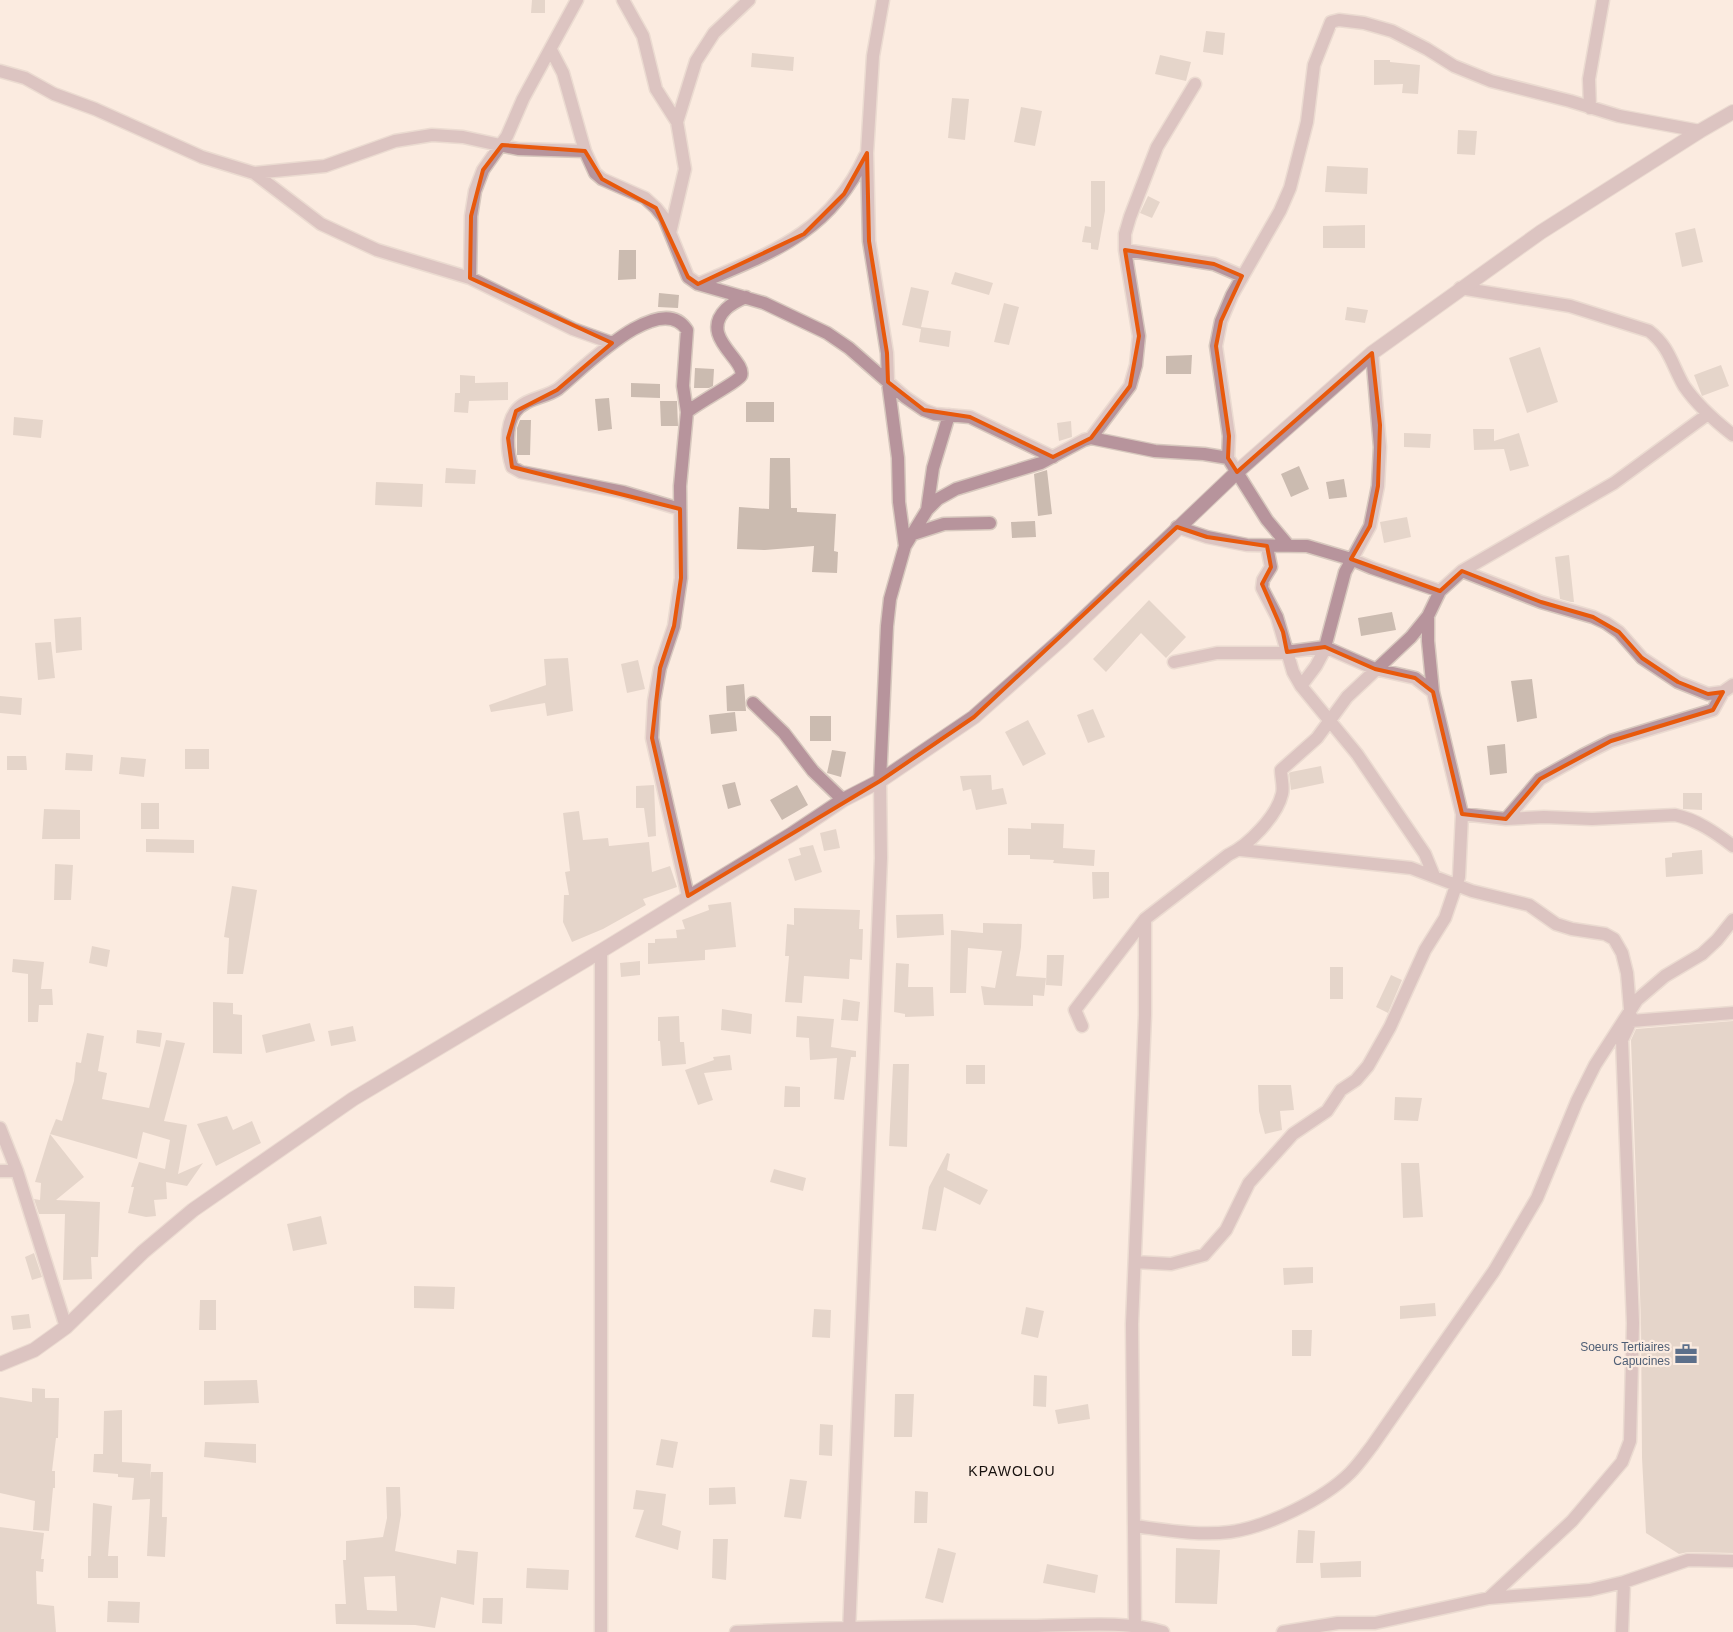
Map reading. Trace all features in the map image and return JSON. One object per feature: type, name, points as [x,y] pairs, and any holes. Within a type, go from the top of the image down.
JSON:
[{"type":"street","points":[[470,278],[470,216],[475,191],[483,170],[502,145],[523,99],[577,0]]},
{"type":"street","points":[[622,0],[643,36],[656,89],[677,122],[685,169],[670,233]]},
{"type":"street","points":[[677,122],[696,61],[705,45],[749,0]]},
{"type":"street","points":[[883,0],[873,56],[867,153],[869,241],[887,353],[888,382],[895,425],[899,502],[906,546]]},
{"type":"street","points":[[1590,108],[1589,79],[1603,0]]},
{"type":"street","points":[[1288,545],[1267,520],[1228,458],[1229,436],[1216,346],[1222,321],[1242,276],[1280,211],[1290,188],[1307,122],[1314,65],[1331,22],[1334,20],[1364,23],[1392,31],[1427,48],[1454,66],[1481,78],[1619,116],[1700,131]]},
{"type":"street","points":[[551,50],[563,73],[585,151],[595,173],[602,179],[644,198],[656,208],[670,233],[688,277],[698,284],[746,297],[796,317],[841,342],[924,410],[970,417],[1053,457]]},
{"type":"street","points":[[0,71],[25,78],[54,94],[95,109],[202,157],[254,173],[321,224],[377,250],[470,278],[573,329],[612,344]]},
{"type":"street","points":[[1091,438],[1107,414],[1127,391],[1136,365],[1139,336],[1125,250],[1125,234],[1130,216],[1157,147],[1195,84]]},
{"type":"street","points":[[0,1364],[34,1350],[66,1327],[143,1252],[193,1210],[242,1174],[353,1099],[792,834],[843,800],[880,781],[974,717],[1063,638],[1177,527],[1237,472],[1372,353],[1460,288],[1548,227],[1733,112]]},
{"type":"street","points":[[254,173],[325,166],[383,144],[415,137],[463,137],[518,149],[585,151]]},
{"type":"street","points":[[698,284],[776,250],[804,234],[844,194],[857,174],[867,153]]},
{"type":"street","points":[[1125,250],[1214,264],[1242,276]]},
{"type":"street","points":[[1460,288],[1474,292],[1523,296],[1570,306],[1649,331],[1659,339],[1669,352],[1684,385],[1708,414],[1733,435]]},
{"type":"street","points":[[687,412],[702,400],[736,383],[741,378],[742,370],[740,364],[723,347],[719,324],[726,308],[746,297]]},
{"type":"street","points":[[680,509],[623,492],[521,472],[512,467],[508,456],[508,438],[512,417],[521,406],[557,390],[612,344],[650,320],[660,318],[676,320],[687,330],[683,386],[687,412],[680,509],[681,578],[674,626],[660,668],[654,701],[652,738],[688,896]]},
{"type":"street","points":[[1301,686],[1316,666],[1325,647],[1338,594],[1351,559],[1370,526],[1378,486],[1380,426],[1372,353]]},
{"type":"street","points":[[1082,1026],[1075,1010],[1146,919],[1228,856],[1241,850],[1277,810],[1283,792],[1281,770],[1330,722],[1347,697],[1411,637],[1428,616],[1440,592],[1462,571],[1614,483],[1708,414]]},
{"type":"street","points":[[927,510],[933,468],[949,415]]},
{"type":"street","points":[[849,1629],[881,850],[880,781],[887,626],[890,599],[906,546],[927,510],[938,499],[956,489],[1041,463],[1091,438],[1155,451],[1204,454],[1228,458]]},
{"type":"street","points":[[913,534],[944,524],[990,523]]},
{"type":"street","points":[[1177,527],[1207,537],[1267,546],[1307,546],[1351,559],[1440,592]]},
{"type":"street","points":[[1267,546],[1271,567],[1263,580],[1262,588],[1283,632],[1293,672],[1301,686],[1369,771],[1425,854],[1434,876]]},
{"type":"street","points":[[1462,571],[1541,602],[1593,617],[1606,623],[1618,632],[1642,658],[1678,682],[1708,694],[1728,689]]},
{"type":"street","points":[[1135,1262],[1170,1264],[1204,1255],[1226,1230],[1249,1183],[1293,1134],[1327,1111],[1342,1090],[1356,1080],[1368,1066],[1390,1026],[1425,950],[1444,918],[1459,877],[1462,814],[1433,692],[1428,641],[1428,616]]},
{"type":"street","points":[[1174,662],[1217,653],[1287,652],[1325,647],[1376,669],[1415,678],[1433,692]]},
{"type":"street","points":[[1506,819],[1540,779],[1611,741],[1713,710],[1728,689]]},
{"type":"street","points":[[753,703],[784,733],[813,771],[843,800]]},
{"type":"street","points":[[1462,814],[1506,819],[1544,817],[1592,819],[1674,815],[1699,824],[1733,846]]},
{"type":"street","points":[[1134,1526],[1188,1533],[1231,1532],[1267,1522],[1298,1507],[1350,1473],[1372,1446],[1494,1271],[1537,1198],[1577,1101],[1595,1065],[1630,1016],[1628,973],[1622,953],[1614,939],[1605,934],[1572,929],[1556,924],[1529,905],[1504,900],[1456,885],[1411,868],[1369,862],[1241,850]]},
{"type":"street","points":[[1135,1629],[1132,1324],[1145,1015],[1146,919]]},
{"type":"street","points":[[1489,1598],[1572,1521],[1622,1462],[1630,1441],[1633,1322],[1622,1040],[1637,1000],[1650,988],[1702,954],[1717,940],[1733,920]]},
{"type":"street","points":[[600,951],[601,1632]]},
{"type":"street","points":[[1630,1016],[1733,1013]]},
{"type":"street","points":[[0,1128],[17,1171],[66,1327]]},
{"type":"street","points":[[0,1171],[17,1171]]},
{"type":"street","points":[[1283,1632],[1338,1623],[1375,1623],[1489,1598],[1590,1590],[1624,1582],[1688,1560],[1733,1560]]},
{"type":"street","points":[[1622,1632],[1624,1582]]},
{"type":"street","points":[[736,1632],[849,1629],[1135,1629],[1163,1632]]},
{"type":"highlighted area","points":[[502,145],[585,151],[602,179],[656,208],[688,277],[698,284],[804,234],[844,194],[867,153],[869,241],[887,353],[888,382],[924,410],[970,417],[1053,457],[1091,438],[1130,386],[1139,336],[1125,250],[1214,264],[1242,276],[1221,321],[1216,346],[1229,436],[1228,458],[1237,472],[1372,353],[1380,425],[1378,486],[1370,526],[1351,559],[1440,591],[1462,571],[1541,602],[1593,617],[1619,632],[1642,658],[1678,682],[1708,694],[1723,692],[1713,710],[1611,741],[1540,779],[1506,819],[1462,814],[1433,692],[1415,678],[1375,669],[1325,647],[1287,652],[1283,632],[1262,584],[1271,567],[1267,546],[1207,537],[1177,527],[974,717],[880,781],[688,896],[652,738],[660,668],[674,626],[681,578],[680,509],[512,467],[508,438],[516,411],[557,390],[612,343],[470,278],[471,216],[483,170]]},
{"type":"building","points":[[532,0],[545,0],[545,13],[531,13]]},
{"type":"building","points":[[1206,31],[1225,33],[1223,55],[1203,52]]},
{"type":"building","points":[[752,53],[794,57],[793,71],[751,67]]},
{"type":"building","points":[[1160,55],[1191,62],[1186,81],[1155,74]]},
{"type":"building","points":[[1374,60],[1390,60],[1390,62],[1420,65],[1418,94],[1402,93],[1403,84],[1374,85]]},
{"type":"building","points":[[952,98],[969,99],[965,140],[948,138]]},
{"type":"building","points":[[1021,107],[1042,111],[1035,146],[1014,142]]},
{"type":"building","points":[[1458,130],[1477,131],[1475,155],[1457,154]]},
{"type":"building","points":[[1327,166],[1368,168],[1367,194],[1325,192]]},
{"type":"building","points":[[1091,181],[1105,181],[1105,211],[1098,250],[1091,249],[1091,243],[1082,242],[1085,226],[1091,227]]},
{"type":"building","points":[[1148,196],[1160,202],[1152,218],[1140,213]]},
{"type":"building","points":[[1365,225],[1365,248],[1323,248],[1323,226]]},
{"type":"building","points":[[1695,228],[1703,262],[1682,267],[1675,233]]},
{"type":"building","points":[[619,250],[636,250],[636,279],[618,280]]},
{"type":"building","points":[[955,272],[993,283],[989,295],[951,284]]},
{"type":"building","points":[[911,287],[929,291],[921,327],[951,331],[949,347],[919,342],[921,329],[902,325]]},
{"type":"building","points":[[659,293],[679,295],[678,308],[658,307]]},
{"type":"building","points":[[1004,303],[1019,307],[1009,345],[994,342]]},
{"type":"building","points":[[1347,307],[1368,310],[1365,323],[1345,320]]},
{"type":"building","points":[[1540,347],[1558,402],[1527,413],[1509,358]]},
{"type":"building","points":[[1192,355],[1191,374],[1166,374],[1166,356]]},
{"type":"building","points":[[1721,365],[1729,386],[1702,396],[1694,375]]},
{"type":"building","points":[[695,368],[714,369],[713,386],[709,388],[694,388]]},
{"type":"building","points":[[460,375],[475,376],[475,383],[508,382],[508,400],[469,401],[468,413],[454,412],[455,393],[460,393]]},
{"type":"building","points":[[631,383],[660,384],[660,398],[631,397]]},
{"type":"building","points":[[609,398],[612,429],[598,431],[595,399]]},
{"type":"building","points":[[660,401],[677,401],[678,426],[661,426]]},
{"type":"building","points":[[746,402],[774,402],[774,422],[746,422]]},
{"type":"building","points":[[14,417],[43,420],[41,438],[13,435]]},
{"type":"building","points":[[520,420],[531,420],[530,455],[517,455],[517,428]]},
{"type":"building","points":[[1071,421],[1072,437],[1059,441],[1057,423]]},
{"type":"building","points":[[1473,429],[1494,429],[1494,441],[1519,433],[1529,466],[1510,471],[1504,449],[1474,450]]},
{"type":"building","points":[[1404,433],[1431,434],[1430,448],[1404,447]]},
{"type":"building","points":[[770,458],[790,458],[791,508],[797,508],[797,512],[836,514],[834,551],[838,552],[837,573],[812,572],[814,546],[765,550],[737,549],[739,507],[769,509]]},
{"type":"building","points":[[1299,466],[1309,489],[1291,497],[1281,474]]},
{"type":"building","points":[[446,468],[476,470],[475,484],[445,483]]},
{"type":"building","points":[[1047,470],[1052,514],[1038,516],[1034,474]]},
{"type":"building","points":[[1344,479],[1347,497],[1329,499],[1326,482]]},
{"type":"building","points":[[376,482],[423,484],[422,507],[375,505]]},
{"type":"building","points":[[1407,517],[1411,537],[1384,543],[1380,522]]},
{"type":"building","points":[[1035,521],[1036,537],[1012,538],[1011,522]]},
{"type":"building","points":[[1569,555],[1574,602],[1560,599],[1555,557]]},
{"type":"building","points":[[1149,600],[1186,637],[1166,658],[1141,633],[1106,672],[1093,659]]},
{"type":"building","points":[[1392,612],[1396,630],[1361,636],[1358,618]]},
{"type":"building","points":[[81,617],[82,650],[56,653],[54,619]]},
{"type":"building","points":[[51,642],[55,678],[38,680],[35,643]]},
{"type":"building","points":[[568,658],[573,711],[547,716],[545,703],[491,712],[489,705],[546,685],[544,659]]},
{"type":"building","points":[[638,660],[645,689],[627,693],[621,664]]},
{"type":"building","points":[[1532,679],[1537,718],[1517,722],[1511,681]]},
{"type":"building","points":[[744,684],[746,711],[727,711],[726,686]]},
{"type":"building","points":[[0,696],[22,698],[21,715],[0,713]]},
{"type":"building","points":[[1093,709],[1105,737],[1088,743],[1077,715]]},
{"type":"building","points":[[735,712],[737,731],[711,734],[709,715]]},
{"type":"building","points":[[810,716],[831,716],[831,741],[810,741]]},
{"type":"building","points":[[1028,720],[1046,754],[1023,766],[1005,732]]},
{"type":"building","points":[[1505,744],[1507,773],[1490,775],[1487,746]]},
{"type":"building","points":[[185,749],[209,749],[209,769],[185,769]]},
{"type":"building","points":[[832,750],[846,752],[841,777],[827,773]]},
{"type":"building","points":[[66,753],[93,755],[92,771],[65,770]]},
{"type":"building","points":[[7,756],[26,756],[27,770],[7,770]]},
{"type":"building","points":[[121,757],[146,759],[144,777],[119,774]]},
{"type":"building","points":[[1321,766],[1324,783],[1291,790],[1289,773]]},
{"type":"building","points":[[991,775],[992,790],[1003,788],[1007,804],[976,810],[971,789],[963,791],[960,776]]},
{"type":"building","points":[[735,782],[741,805],[728,809],[722,785]]},
{"type":"building","points":[[654,785],[656,836],[648,837],[644,808],[636,808],[636,786]]},
{"type":"building","points":[[797,785],[808,805],[782,820],[770,800]]},
{"type":"building","points":[[1683,793],[1702,793],[1702,810],[1683,809]]},
{"type":"building","points":[[141,803],[159,803],[159,829],[141,829]]},
{"type":"building","points":[[44,809],[80,810],[80,839],[42,839]]},
{"type":"building","points":[[579,811],[583,840],[608,838],[609,846],[649,842],[652,872],[670,866],[677,887],[643,899],[646,905],[603,929],[572,942],[563,922],[564,895],[569,895],[565,872],[570,871],[563,813]]},
{"type":"building","points":[[1031,823],[1064,824],[1063,848],[1095,850],[1094,866],[1053,863],[1054,860],[1030,859],[1030,855],[1008,855],[1008,828],[1031,829]]},
{"type":"building","points":[[836,829],[840,848],[824,851],[820,833]]},
{"type":"building","points":[[146,839],[194,840],[194,853],[146,852]]},
{"type":"building","points":[[813,845],[822,872],[795,881],[788,859],[801,855],[799,848]]},
{"type":"building","points":[[1702,850],[1703,874],[1666,877],[1665,858],[1672,857],[1672,853]]},
{"type":"building","points":[[55,864],[73,865],[71,900],[54,900]]},
{"type":"building","points":[[1092,872],[1109,872],[1109,898],[1093,899]]},
{"type":"building","points":[[232,886],[257,890],[243,974],[227,974],[229,938],[224,937]]},
{"type":"building","points":[[731,902],[736,947],[705,950],[705,960],[648,964],[648,943],[655,943],[655,939],[677,938],[676,930],[685,929],[682,920],[709,910],[708,905]]},
{"type":"building","points":[[794,908],[860,910],[859,929],[863,929],[862,960],[850,959],[849,979],[804,976],[802,1003],[785,1002],[789,956],[785,956],[787,924],[794,925]]},
{"type":"building","points":[[943,914],[944,935],[897,938],[896,915]]},
{"type":"building","points":[[983,923],[1022,924],[1021,947],[1016,976],[1046,978],[1044,996],[1033,995],[1033,1006],[984,1005],[981,986],[995,988],[1002,951],[968,948],[966,993],[950,993],[951,930],[983,933]]},
{"type":"building","points":[[92,946],[110,950],[107,967],[89,963]]},
{"type":"building","points":[[1047,955],[1064,955],[1062,986],[1046,985]]},
{"type":"building","points":[[13,959],[44,962],[41,989],[52,989],[53,1005],[39,1005],[38,1022],[28,1022],[28,974],[12,972]]},
{"type":"building","points":[[640,961],[640,975],[621,977],[620,963]]},
{"type":"building","points":[[896,963],[909,964],[908,987],[933,987],[934,1016],[905,1017],[905,1014],[894,1012]]},
{"type":"building","points":[[1330,967],[1343,967],[1343,999],[1330,999]]},
{"type":"building","points":[[1391,975],[1402,980],[1388,1013],[1376,1007]]},
{"type":"building","points":[[843,999],[860,1002],[858,1021],[841,1020]]},
{"type":"building","points":[[213,1002],[233,1003],[233,1014],[242,1015],[242,1054],[213,1053]]},
{"type":"building","points":[[722,1009],[752,1014],[751,1034],[721,1030]]},
{"type":"building","points":[[679,1016],[680,1042],[684,1042],[686,1064],[662,1066],[660,1041],[658,1041],[658,1017]]},
{"type":"building","points":[[797,1016],[834,1019],[831,1047],[856,1051],[856,1057],[851,1057],[844,1100],[834,1099],[837,1058],[810,1060],[809,1038],[796,1037]]},
{"type":"building","name":"Soeurs Tertiaires Capucines","points":[[1733,1021],[1733,1553],[1688,1552],[1679,1554],[1646,1533],[1642,1458],[1641,1323],[1631,1040],[1636,1029]]},
{"type":"building","points":[[310,1023],[315,1041],[266,1053],[262,1035]]},
{"type":"building","points":[[353,1026],[356,1041],[331,1046],[328,1031]]},
{"type":"building","points":[[137,1030],[162,1033],[160,1047],[136,1043]]},
{"type":"building","points":[[87,1033],[104,1036],[98,1071],[107,1073],[102,1099],[149,1108],[166,1040],[185,1043],[164,1121],[187,1125],[178,1174],[203,1163],[187,1186],[166,1182],[167,1199],[154,1200],[156,1216],[146,1217],[128,1213],[134,1187],[131,1187],[139,1162],[165,1169],[170,1140],[143,1132],[137,1159],[50,1134],[56,1119],[62,1121],[74,1081],[76,1062],[81,1063]]},
{"type":"building","points":[[730,1055],[732,1070],[704,1073],[713,1100],[698,1105],[685,1070],[714,1060],[713,1057]]},
{"type":"building","points":[[893,1064],[909,1064],[907,1147],[889,1146]]},
{"type":"building","points":[[966,1065],[985,1065],[985,1084],[966,1084]]},
{"type":"building","points":[[1258,1085],[1291,1085],[1294,1110],[1280,1111],[1282,1130],[1265,1134],[1259,1111]]},
{"type":"building","points":[[785,1086],[800,1087],[800,1107],[784,1107]]},
{"type":"building","points":[[1395,1097],[1422,1098],[1418,1121],[1394,1120]]},
{"type":"building","points":[[227,1116],[233,1130],[252,1121],[261,1143],[216,1166],[197,1124]]},
{"type":"building","points":[[50,1134],[84,1177],[56,1200],[100,1202],[98,1257],[91,1257],[92,1279],[63,1280],[65,1214],[39,1214],[34,1199],[40,1200],[41,1183],[35,1182]]},
{"type":"building","points":[[947,1153],[950,1154],[947,1170],[988,1190],[980,1205],[944,1187],[936,1231],[922,1229],[929,1187]]},
{"type":"building","points":[[1401,1163],[1419,1163],[1423,1217],[1403,1218]]},
{"type":"building","points":[[774,1169],[806,1178],[803,1191],[770,1182]]},
{"type":"building","points":[[321,1216],[327,1244],[293,1251],[287,1224]]},
{"type":"building","points":[[34,1253],[42,1277],[32,1280],[25,1257]]},
{"type":"building","points":[[1313,1267],[1313,1283],[1284,1285],[1283,1268]]},
{"type":"building","points":[[414,1286],[455,1287],[454,1309],[414,1308]]},
{"type":"building","points":[[200,1300],[216,1300],[216,1330],[199,1330]]},
{"type":"building","points":[[1435,1303],[1436,1316],[1400,1319],[1400,1306]]},
{"type":"building","points":[[1026,1307],[1044,1311],[1038,1338],[1021,1334]]},
{"type":"building","points":[[814,1309],[831,1310],[830,1338],[812,1337]]},
{"type":"building","points":[[29,1314],[31,1328],[13,1330],[11,1316]]},
{"type":"building","points":[[1292,1330],[1312,1330],[1311,1356],[1292,1356]]},
{"type":"building","points":[[1034,1375],[1047,1376],[1046,1407],[1033,1406]]},
{"type":"building","points":[[257,1380],[259,1403],[204,1405],[204,1381]]},
{"type":"building","points":[[32,1388],[45,1389],[45,1398],[59,1398],[58,1438],[56,1438],[52,1471],[55,1471],[55,1488],[53,1488],[49,1531],[33,1530],[35,1501],[0,1493],[0,1397],[32,1402]]},
{"type":"building","points":[[895,1394],[914,1394],[912,1437],[894,1437]]},
{"type":"building","points":[[1088,1404],[1090,1419],[1058,1424],[1055,1410]]},
{"type":"building","points":[[122,1410],[122,1462],[151,1464],[150,1480],[151,1472],[163,1472],[162,1517],[167,1517],[165,1557],[147,1556],[150,1499],[132,1500],[134,1478],[118,1477],[118,1474],[93,1472],[94,1454],[103,1454],[104,1411]]},
{"type":"building","points":[[820,1424],[833,1425],[832,1456],[819,1455]]},
{"type":"building","points":[[661,1439],[678,1442],[673,1468],[656,1465]]},
{"type":"building","points":[[205,1442],[256,1444],[256,1463],[204,1457]]},
{"type":"building","points":[[790,1479],[807,1481],[801,1519],[784,1517]]},
{"type":"building","points":[[386,1487],[400,1487],[401,1515],[395,1551],[456,1564],[457,1550],[478,1552],[474,1605],[441,1597],[435,1628],[415,1625],[336,1624],[335,1604],[346,1604],[343,1560],[346,1560],[346,1541],[383,1537],[387,1518]],"holes":[[[395,1576],[397,1611],[367,1610],[364,1577]]]},
{"type":"building","points":[[735,1487],[736,1504],[709,1505],[709,1488]]},
{"type":"building","points":[[636,1490],[666,1494],[662,1525],[681,1531],[678,1550],[635,1537],[644,1510],[633,1509]]},
{"type":"building","points":[[915,1491],[928,1492],[927,1523],[914,1523]]},
{"type":"building","points":[[93,1503],[112,1506],[108,1556],[118,1556],[118,1578],[88,1578],[88,1556],[91,1556]]},
{"type":"building","points":[[0,1527],[44,1533],[41,1559],[44,1559],[43,1572],[36,1571],[37,1604],[54,1606],[56,1632],[0,1632]]},
{"type":"building","points":[[1298,1530],[1315,1531],[1313,1563],[1296,1563]]},
{"type":"building","points":[[713,1539],[728,1539],[726,1580],[712,1578]]},
{"type":"building","points":[[938,1548],[956,1553],[943,1603],[925,1598]]},
{"type":"building","points":[[1176,1548],[1220,1550],[1217,1604],[1175,1603]]},
{"type":"building","points":[[1361,1561],[1361,1577],[1321,1578],[1320,1563]]},
{"type":"building","points":[[1047,1564],[1098,1575],[1095,1593],[1043,1583]]},
{"type":"building","points":[[527,1568],[569,1570],[568,1590],[526,1588]]},
{"type":"building","points":[[483,1598],[503,1598],[502,1624],[482,1623]]},
{"type":"building","points":[[108,1601],[140,1602],[139,1623],[107,1622]]},
{"type":"place","name":"Soeurs Tertiaires Capucines","points":[[1686,1354]]},
{"type":"district","name":"KPAWOLOU","points":[[1012,1471]]}]
